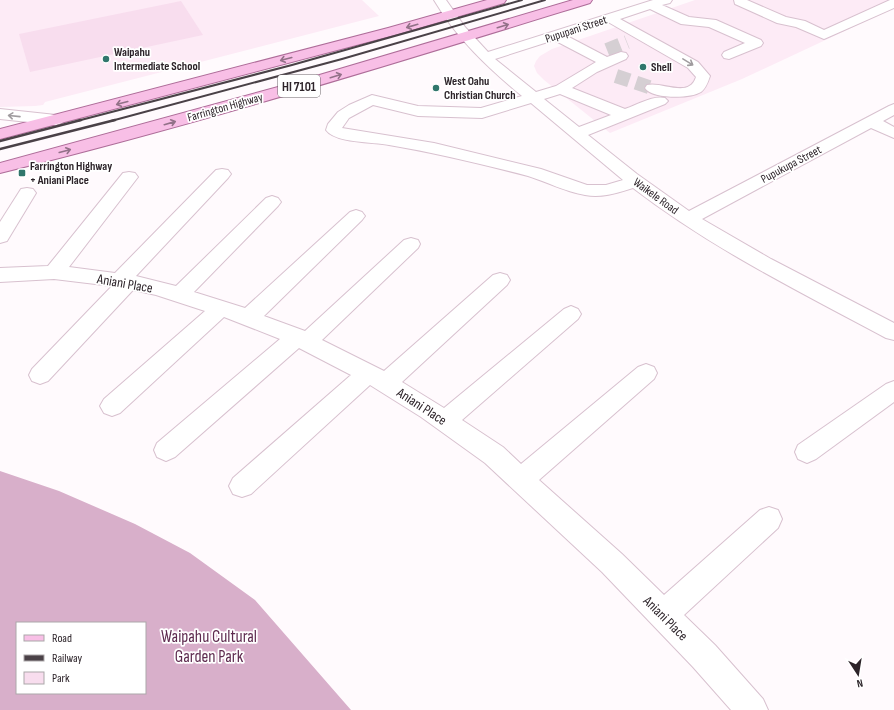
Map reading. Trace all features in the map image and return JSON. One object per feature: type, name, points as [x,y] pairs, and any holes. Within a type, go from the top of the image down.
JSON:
[{"type":"main road","name":"HI 7101","points":[[0,134],[450,15],[500,0]]},
{"type":"main road","name":"Farrington Highway","points":[[0,168],[140,131],[466,37],[586,0]]},
{"type":"street","name":"Waikele Road","points":[[440,0],[466,37],[486,57],[533,98],[635,182],[688,219],[770,268],[890,323]]},
{"type":"street","name":"Pupupani Street","points":[[486,57],[557,36],[666,0]]},
{"type":"street","points":[[739,0],[782,20],[800,24],[824,35],[894,3]]},
{"type":"street","points":[[652,5],[686,21],[711,23],[756,43],[729,55]]},
{"type":"street","points":[[610,18],[634,39]]},
{"type":"street","points":[[576,134],[625,114],[660,91],[679,93],[692,90],[699,86],[702,81],[703,76],[693,64],[654,43],[613,35]]},
{"type":"street","points":[[557,36],[608,62],[621,56]]},
{"type":"street","points":[[593,55],[561,89],[482,113],[418,111],[372,100],[348,111],[336,122],[334,130],[340,134],[378,138],[454,152],[535,173],[586,190],[607,190],[635,182]]},
{"type":"street","points":[[561,89],[625,114]]},
{"type":"street","name":"Pupukupa Street","points":[[688,219],[894,109]]},
{"type":"street","points":[[0,114],[56,120]]},
{"type":"street","points":[[872,122],[894,132]]},
{"type":"street","points":[[40,374],[222,174]]},
{"type":"street","points":[[54,272],[129,176]]},
{"type":"street","points":[[0,237],[27,193]]},
{"type":"street","points":[[179,295],[272,202]]},
{"type":"street","points":[[248,318],[356,216]]},
{"type":"street","points":[[166,450],[302,339],[411,244]]},
{"type":"street","name":"Aniani Place","points":[[0,275],[54,272],[124,281],[158,288],[221,308],[302,339],[377,378],[445,421],[494,455],[612,563],[704,656],[752,710]]},
{"type":"street","points":[[242,486],[500,280]]},
{"type":"street","points":[[112,406],[221,308]]},
{"type":"street","points":[[445,421],[571,314]]},
{"type":"street","points":[[521,480],[646,373]]},
{"type":"street","points":[[807,452],[894,390]]},
{"type":"street","points":[[663,615],[769,519]]},
{"type":"shaded area","name":"Waipahu Intermediate School","points":[[0,0],[362,0],[379,16],[45,102],[43,105],[0,107]]},
{"type":"shaded area","points":[[695,0],[894,0],[894,8],[742,79],[610,133],[537,73],[534,66],[536,61],[540,56],[552,49]]},
{"type":"green space","points":[[181,1],[203,35],[30,72],[19,34]]},
{"type":"green space","name":"Waipahu Cultural Garden Park","points":[[0,471],[59,491],[135,524],[190,553],[255,600],[351,710],[0,710]]},
{"type":"tunnel","points":[[607,50],[627,42]]},
{"type":"tunnel","points":[[616,76],[652,88]]},
{"type":"railway","points":[[77,121],[292,65],[522,0]]},
{"type":"railway","points":[[111,121],[342,59],[545,0]]},
{"type":"railway","points":[[0,141],[81,120]]},
{"type":"railway","points":[[0,149],[115,120]]},
{"type":"place","name":"Waipahu Intermediate School","points":[[106,59]]},
{"type":"place","name":"Shell","points":[[643,67]]},
{"type":"place","name":"West Oahu Christian Church","points":[[436,88]]},
{"type":"place","name":"Farrington Highway + Aniani Place","points":[[22,173]]}]
